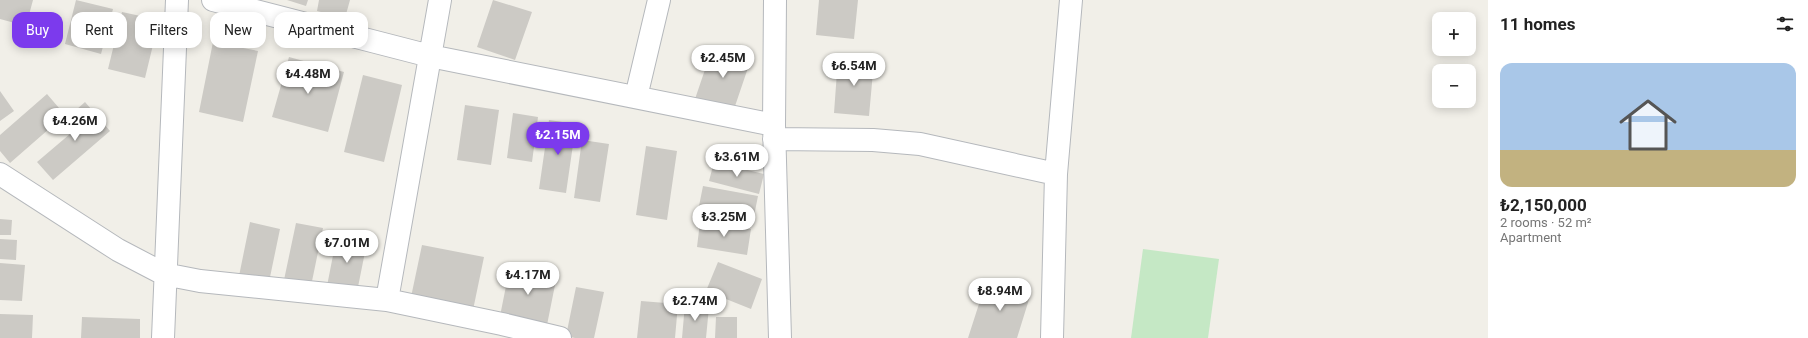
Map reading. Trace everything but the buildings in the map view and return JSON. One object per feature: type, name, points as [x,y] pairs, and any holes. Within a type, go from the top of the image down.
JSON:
[{"type":"street","points":[[162,338],[177,0]]},
{"type":"street","points":[[213,0],[430,56],[636,97],[774,132],[920,144],[1056,174]]},
{"type":"street","points":[[387,300],[440,0]]},
{"type":"street","points":[[636,97],[660,0]]},
{"type":"street","points":[[775,0],[774,132],[780,338]]},
{"type":"street","points":[[1052,338],[1056,174],[1071,0]]},
{"type":"street","points":[[0,174],[118,250],[164,274],[200,281],[387,300],[502,324],[560,338]]},
{"type":"green space","points":[[1143,249],[1219,259],[1208,338],[1131,338]]}]
